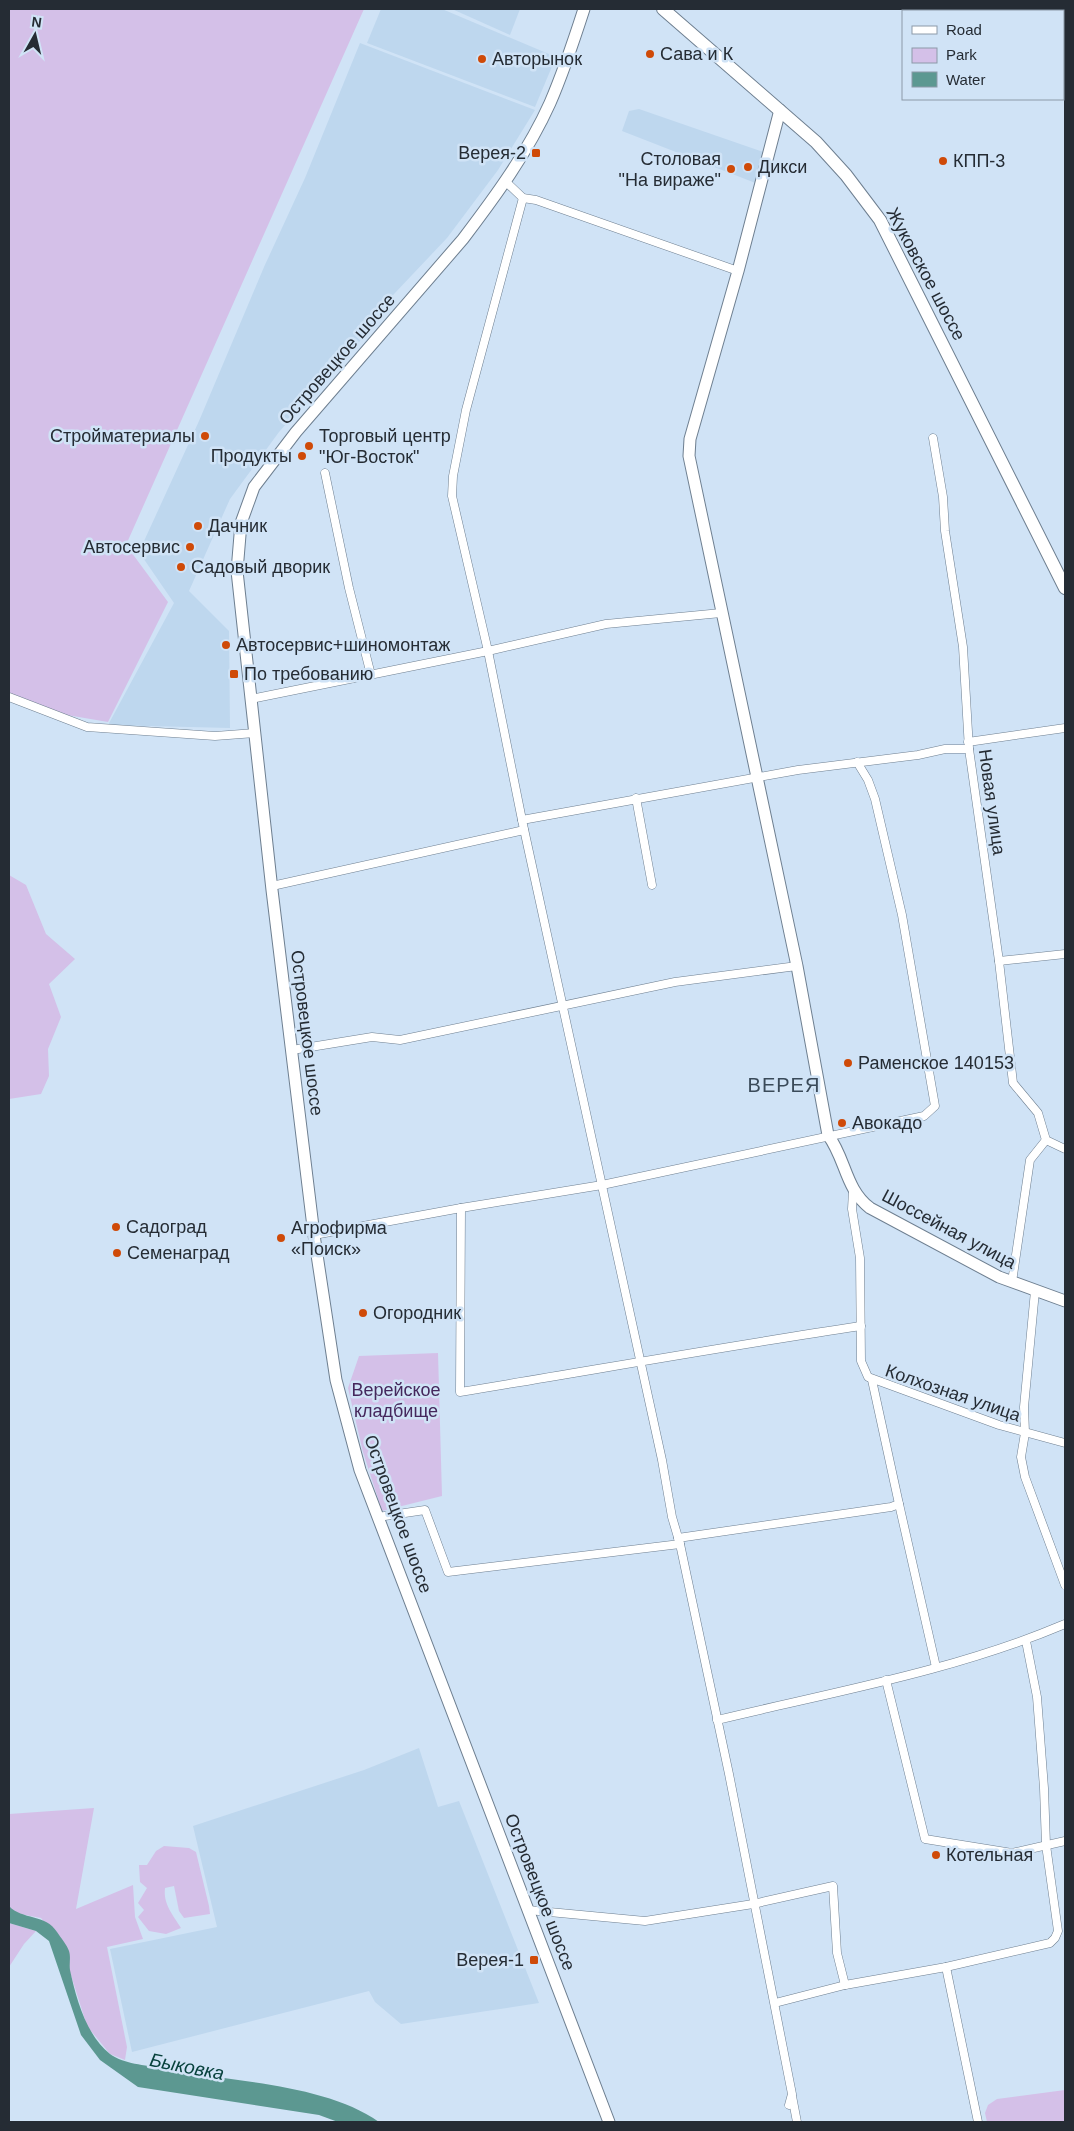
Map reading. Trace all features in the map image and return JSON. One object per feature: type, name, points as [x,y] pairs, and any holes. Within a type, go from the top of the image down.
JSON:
[{"type":"main road","name":"Островецкое шоссе","points":[[584,9],[550,103],[505,181],[463,239],[296,432],[254,486],[241,523],[237,571],[272,886],[314,1235],[336,1380],[360,1470],[609,2122]]},
{"type":"main road","name":"Жуковское шоссе","points":[[663,9],[780,110],[834,161],[880,220],[1065,588]]},
{"type":"main road","points":[[780,110],[738,271],[690,438],[689,456],[797,966],[828,1135]]},
{"type":"main road","name":"Шоссейная улица","points":[[828,1135],[839,1151],[853,1191],[863,1203],[880,1214],[1012,1282],[1035,1292],[1065,1301]]},
{"type":"street","points":[[505,181],[523,198],[536,200],[738,271]]},
{"type":"street","points":[[523,198],[466,410],[453,476],[452,496],[488,650],[524,830],[641,1362],[717,1720],[797,2122]]},
{"type":"street","name":"Новая улица","points":[[932,438],[943,497],[944,531],[963,647],[969,745],[999,962],[1013,1083],[1038,1113],[1046,1140]]},
{"type":"street","points":[[325,474],[349,588],[371,675]]},
{"type":"street","points":[[251,699],[606,624],[721,613]]},
{"type":"street","points":[[9,697],[88,727],[216,736],[255,733]]},
{"type":"street","points":[[522,820],[636,798],[857,762],[918,755],[1065,728]]},
{"type":"street","points":[[314,1235],[460,1208],[602,1185],[828,1135],[924,1116],[935,1106],[902,915],[875,798],[868,780],[857,762]]},
{"type":"street","points":[[636,798],[652,885]]},
{"type":"street","points":[[272,886],[524,830]]},
{"type":"street","points":[[999,962],[1065,954]]},
{"type":"street","points":[[292,1050],[372,1037],[400,1040],[562,1004],[675,982],[797,966]]},
{"type":"street","points":[[1012,1282],[1030,1160],[1046,1140],[1065,1149]]},
{"type":"street","name":"Колхозная улица","points":[[853,1191],[852,1209],[860,1258],[861,1361],[868,1377],[1024,1433],[1065,1443]]},
{"type":"street","points":[[460,1208],[460,1392],[733,1345],[861,1326]]},
{"type":"street","points":[[1035,1292],[1021,1457],[1024,1472],[1065,1585]]},
{"type":"street","points":[[872,1380],[936,1667]]},
{"type":"street","points":[[378,1517],[425,1510],[448,1572],[679,1541],[891,1508],[899,1504]]},
{"type":"street","points":[[717,1720],[936,1667],[1026,1641],[1065,1624]]},
{"type":"street","points":[[774,2003],[846,1985],[946,1967],[1050,1943],[1055,1938],[1058,1930],[1046,1846],[1044,1788],[1036,1697],[1026,1641]]},
{"type":"street","points":[[886,1680],[925,1839],[1012,1853],[1065,1841]]},
{"type":"street","points":[[528,1910],[645,1921],[753,1904],[833,1886],[837,1953],[846,1985]]},
{"type":"street","points":[[946,1967],[978,2122]]},
{"type":"street","points":[[789,2105],[792,2094]]},
{"type":"shaded area","name":"Авторынок","points":[[381,9],[442,9],[556,57],[535,107],[367,43]]},
{"type":"shaded area","points":[[452,9],[520,9],[510,35]]},
{"type":"shaded area","points":[[360,43],[535,110],[498,170],[447,238],[377,312],[383,315],[279,432],[230,499],[189,591],[229,631],[230,728],[108,725],[174,603],[139,552],[199,421],[264,267],[305,178]]},
{"type":"shaded area","points":[[639,109],[766,153],[758,184],[622,131],[629,111]]},
{"type":"shaded area","points":[[419,1748],[438,1807],[459,1801],[539,2003],[401,2024],[375,2002],[369,1991],[132,2052],[110,1949],[217,1927],[193,1826],[364,1770]]},
{"type":"green space","points":[[9,9],[364,9],[126,545],[168,602],[108,722],[61,714],[9,693]]},
{"type":"green space","points":[[9,875],[26,885],[46,934],[75,959],[49,984],[61,1017],[48,1049],[49,1076],[41,1094],[9,1099]]},
{"type":"green space","name":"Верейское кладбище","points":[[438,1353],[442,1496],[382,1511],[363,1452],[348,1388],[359,1356]]},
{"type":"green space","points":[[94,1808],[76,1909],[133,1885],[135,1917],[143,1939],[107,1947],[127,2047],[125,2060],[110,2054],[87,2026],[69,1969],[69,1952],[41,1918],[15,1913],[9,1906],[9,1814]]},
{"type":"green space","points":[[164,1846],[189,1848],[196,1852],[210,1914],[184,1918],[179,1911],[174,1886],[165,1888],[167,1904],[181,1928],[166,1934],[149,1931],[138,1917],[144,1910],[138,1903],[147,1888],[140,1882],[139,1865],[147,1865],[156,1851]]},
{"type":"green space","points":[[9,1923],[36,1931],[24,1944],[9,1967]]},
{"type":"green space","points":[[1065,2090],[1065,2122],[987,2122],[985,2113],[988,2105],[997,2099]]},
{"type":"water","points":[[9,1906],[20,1913],[47,1922],[64,1942],[69,1951],[70,1970],[83,2015],[94,2037],[115,2057],[142,2065],[304,2091],[357,2109],[379,2122],[338,2122],[319,2115],[138,2087],[100,2060],[81,2035],[49,1941],[36,1931],[9,1923]]},
{"type":"place","name":"Сава и К","points":[[650,54]]},
{"type":"place","name":"Авторынок","points":[[482,59]]},
{"type":"place","name":"Верея-2","points":[[536,153]]},
{"type":"place","name":"КПП-3","points":[[943,161]]},
{"type":"place","name":"Дикси","points":[[748,167]]},
{"type":"place","name":"Столовая \"На вираже\"","points":[[731,169]]},
{"type":"place","name":"Стройматериалы","points":[[205,436]]},
{"type":"place","name":"Торговый центр \"Юг-Восток\"","points":[[309,446]]},
{"type":"place","name":"Продукты","points":[[302,456]]},
{"type":"place","name":"Дачник","points":[[198,526]]},
{"type":"place","name":"Автосервис","points":[[190,547]]},
{"type":"place","name":"Садовый дворик","points":[[181,567]]},
{"type":"place","name":"Автосервис+шиномонтаж","points":[[226,645]]},
{"type":"place","name":"По требованию","points":[[234,674]]},
{"type":"place","name":"Раменское 140153","points":[[848,1063]]},
{"type":"place","name":"Авокадо","points":[[842,1123]]},
{"type":"place","name":"Садоград","points":[[116,1227]]},
{"type":"place","name":"Агрофирма «Поиск»","points":[[281,1238]]},
{"type":"place","name":"Семенаград","points":[[117,1253]]},
{"type":"place","name":"Огородник","points":[[363,1313]]},
{"type":"place","name":"Котельная","points":[[936,1855]]},
{"type":"place","name":"Верея-1","points":[[534,1960]]},
{"type":"district","name":"ВЕРЕЯ","points":[[784,1085]]},
{"type":"water label","name":"Быковка","points":[[187,2066]]}]
